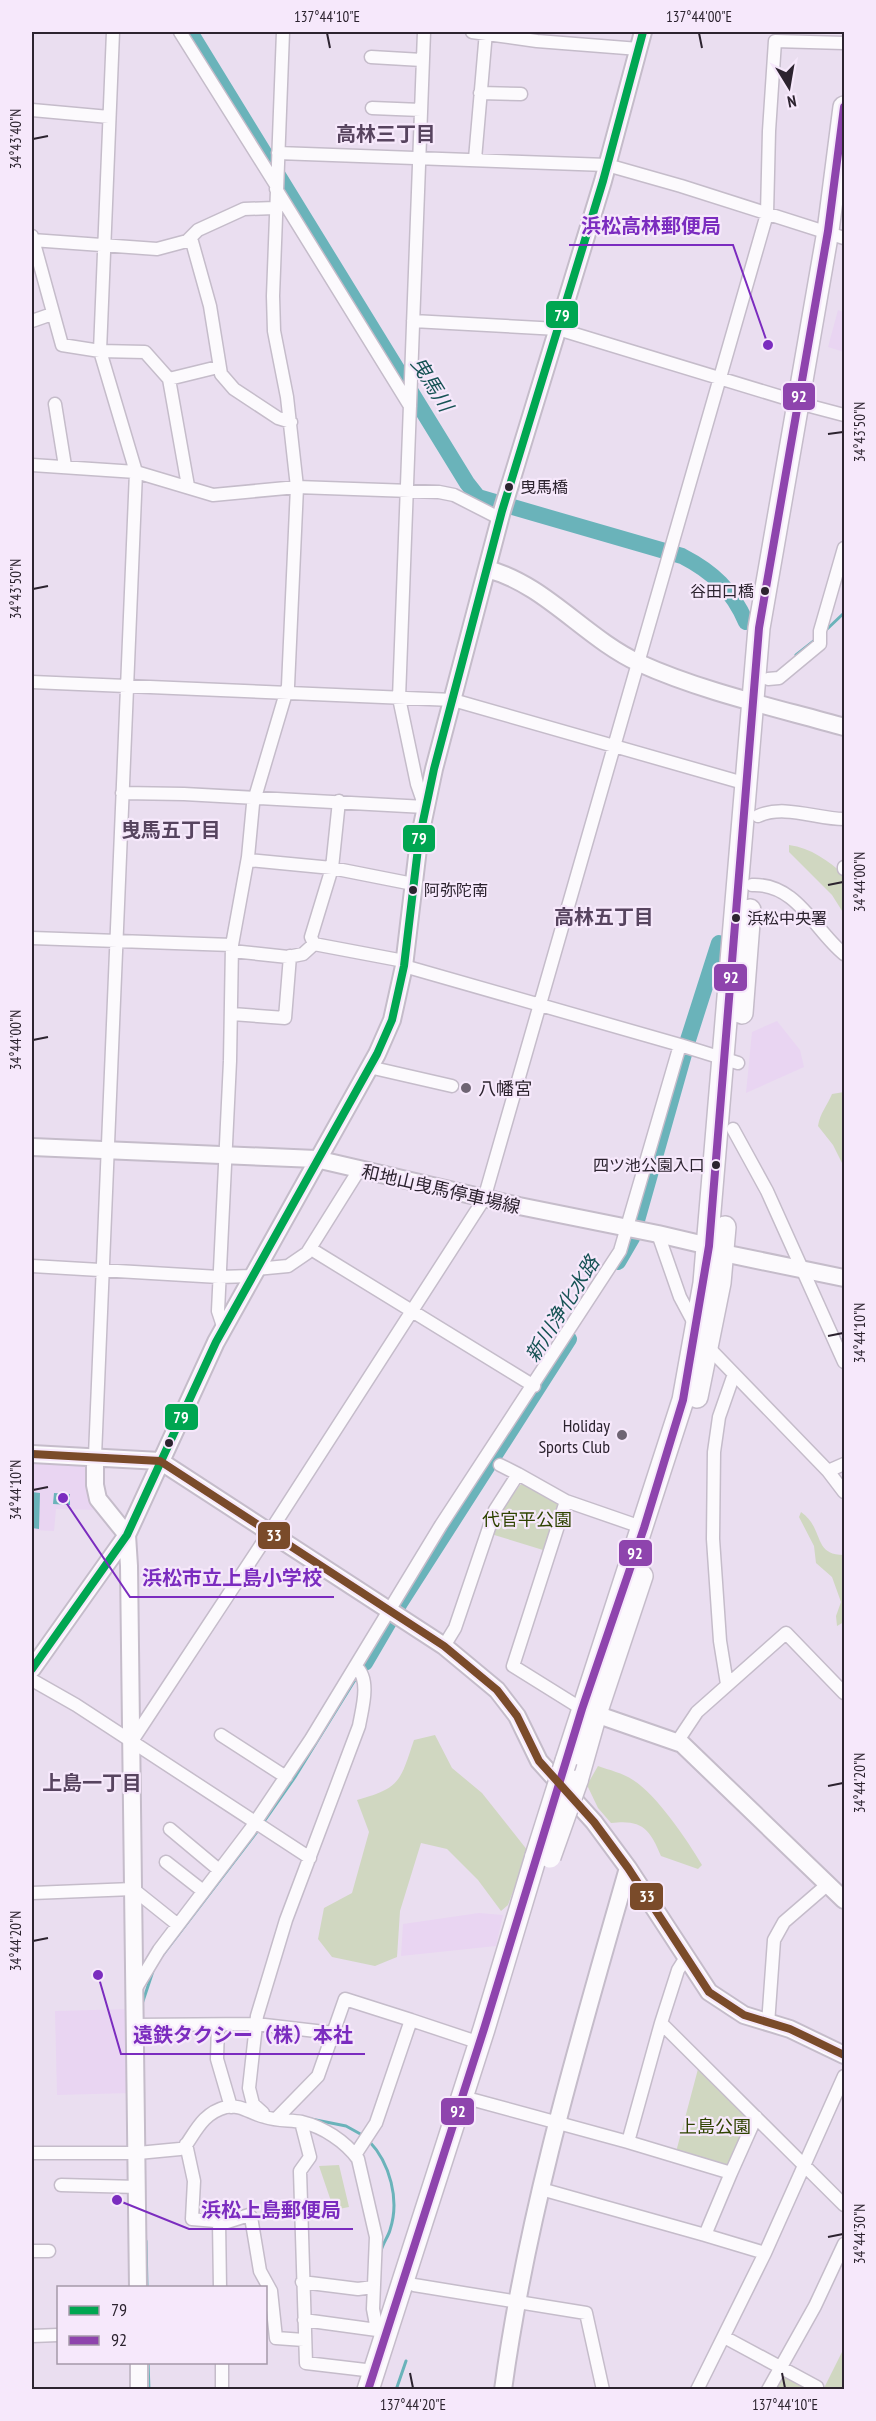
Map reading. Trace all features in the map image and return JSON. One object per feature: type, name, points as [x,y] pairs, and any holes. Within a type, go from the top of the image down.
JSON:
[{"type":"highway","points":[[836,235],[844,107]]},
{"type":"highway","points":[[375,2383],[382,2333],[543,1858],[577,1781],[589,1712],[683,1400],[696,1328],[716,1249],[733,1130],[731,1060],[758,816],[761,704],[760,621],[836,235],[844,181]]},
{"type":"highway","points":[[375,2383],[414,2284],[474,2100],[543,1858],[566,1761],[589,1712],[677,1469],[708,1349],[731,1060],[747,784],[761,704],[768,679],[778,581],[802,403]]},
{"type":"street","points":[[113,32],[100,351],[136,472],[95,1485],[99,1499],[127,1535],[133,1889],[136,1988],[140,2025],[142,2153],[138,2187],[138,2286]]},
{"type":"street","points":[[180,32],[411,405]]},
{"type":"street","points":[[224,1329],[218,1311],[232,1014],[232,948],[248,860],[254,798],[288,686],[297,487],[291,422],[274,331],[275,208],[284,32]]},
{"type":"street","points":[[424,32],[399,698],[412,766],[425,807]]},
{"type":"street","points":[[472,32],[639,49]]},
{"type":"street","points":[[475,159],[486,32]]},
{"type":"street","points":[[32,1669],[127,1535],[224,1329],[316,1159],[369,1067],[392,1020],[404,963],[425,807],[503,509],[607,165],[643,32]]},
{"type":"street","points":[[131,1742],[269,1533],[484,1198],[767,214],[775,36],[844,43]]},
{"type":"street","points":[[371,57],[422,60]]},
{"type":"street","points":[[480,93],[521,94]]},
{"type":"street","points":[[372,108],[421,110]]},
{"type":"street","points":[[32,110],[109,117]]},
{"type":"street","points":[[278,153],[607,165],[836,235]]},
{"type":"street","points":[[188,486],[169,379],[147,353],[100,351],[62,345],[32,239],[157,249],[192,238],[198,230],[244,209],[275,208]]},
{"type":"street","points":[[192,238],[210,306],[218,367],[229,385],[279,418],[291,422]]},
{"type":"street","points":[[32,321],[52,314]]},
{"type":"street","points":[[413,321],[558,329],[844,415]]},
{"type":"street","points":[[169,379],[218,367]]},
{"type":"street","points":[[55,404],[65,466]]},
{"type":"street","points":[[32,465],[136,472],[213,495],[297,487],[407,490],[450,494],[503,509]]},
{"type":"street","points":[[768,679],[779,678],[820,644],[820,631],[844,548]]},
{"type":"street","points":[[487,569],[524,584],[580,626],[638,662],[761,704],[844,727]]},
{"type":"street","points":[[32,682],[453,700],[747,784]]},
{"type":"street","points":[[122,793],[339,801],[425,807]]},
{"type":"street","points":[[314,944],[311,937],[332,868],[339,801]]},
{"type":"street","points":[[758,816],[781,811],[822,819],[844,819]]},
{"type":"street","points":[[248,860],[332,868],[413,884]]},
{"type":"street","points":[[752,885],[764,886],[789,895],[834,946],[844,954]]},
{"type":"street","points":[[32,938],[232,948],[290,956],[303,954],[314,944]]},
{"type":"street","points":[[314,944],[404,963],[541,1006],[731,1060]]},
{"type":"street","points":[[232,1014],[285,1018],[290,956]]},
{"type":"street","points":[[136,1988],[203,1891],[259,1823],[286,1777],[359,1671],[393,1612],[620,1251],[632,1229],[680,1045]]},
{"type":"street","points":[[369,1067],[452,1086]]},
{"type":"street","points":[[733,1130],[767,1191],[844,1362]]},
{"type":"street","name":"和地山曳馬停車場線","points":[[32,1147],[316,1159],[484,1198],[658,1234],[844,1278]]},
{"type":"street","points":[[32,1266],[219,1277],[288,1266],[311,1248],[359,1170]]},
{"type":"street","points":[[658,1234],[680,1297],[708,1349],[828,1471],[844,1492]]},
{"type":"street","points":[[311,1248],[534,1386]]},
{"type":"street","points":[[727,1684],[720,1641],[713,1547],[714,1452],[719,1417],[734,1374]]},
{"type":"street","points":[[32,1454],[160,1461],[269,1533],[321,1563],[444,1646],[497,1690],[517,1716],[539,1761],[594,1822],[628,1868],[708,1992],[744,2015],[790,2029],[844,2055]]},
{"type":"street","points":[[828,1471],[844,1464]]},
{"type":"street","points":[[501,1465],[566,1501],[644,1528]]},
{"type":"street","points":[[444,1646],[455,1628],[495,1510],[518,1474]]},
{"type":"street","points":[[566,1501],[513,1666],[589,1712],[676,1742],[717,1774],[844,1900]]},
{"type":"street","points":[[676,1742],[697,1712],[786,1633],[844,1693]]},
{"type":"street","points":[[273,2119],[253,2104],[249,2088],[256,2024],[286,1920],[359,1726],[364,1697],[359,1671]]},
{"type":"street","points":[[32,1680],[76,1705],[310,1858]]},
{"type":"street","points":[[221,1735],[286,1777]]},
{"type":"street","points":[[171,1830],[219,1870]]},
{"type":"street","points":[[166,1862],[203,1891]]},
{"type":"street","points":[[503,2390],[527,2241],[628,1868]]},
{"type":"street","points":[[768,2024],[774,1940],[784,1922],[828,1884]]},
{"type":"street","points":[[32,1893],[133,1889],[178,1925]]},
{"type":"street","points":[[628,2142],[661,2023],[678,1970],[685,1959]]},
{"type":"street","points":[[273,2119],[318,2076],[345,1999],[480,2043]]},
{"type":"street","points":[[355,2155],[367,2139],[411,2020]]},
{"type":"street","points":[[661,2023],[754,2122],[844,2205]]},
{"type":"street","points":[[140,2025],[256,2024],[333,2033]]},
{"type":"street","points":[[218,2025],[217,2059],[231,2107]]},
{"type":"street","points":[[697,2390],[726,2338],[844,2076]]},
{"type":"street","points":[[474,2100],[731,2173]]},
{"type":"street","points":[[32,2153],[142,2153],[180,2149],[204,2118],[216,2111],[239,2106],[273,2119],[301,2122],[322,2128],[355,2155],[362,2172],[376,2237],[373,2309],[382,2333]]},
{"type":"street","points":[[301,2122],[310,2157],[300,2171],[306,2363],[375,2383]]},
{"type":"street","points":[[705,2235],[754,2122]]},
{"type":"street","points":[[186,2144],[194,2181],[192,2218],[219,2221],[251,2217],[260,2271],[271,2291],[276,2338],[304,2340]]},
{"type":"street","points":[[61,2186],[138,2187]]},
{"type":"street","points":[[541,2189],[765,2253]]},
{"type":"street","points":[[219,2221],[220,2286]]},
{"type":"street","points":[[768,2390],[815,2306],[844,2244]]},
{"type":"street","points":[[32,2251],[49,2251]]},
{"type":"street","points":[[302,2282],[358,2289],[373,2287]]},
{"type":"street","points":[[414,2284],[586,2313],[603,2390]]},
{"type":"street","points":[[304,2320],[382,2333]]},
{"type":"street","points":[[32,2336],[57,2335]]},
{"type":"street","points":[[726,2338],[817,2387]]},
{"type":"street","points":[[139,2364],[139,2390]]},
{"type":"street","points":[[222,2364],[222,2390]]},
{"type":"shaded area","points":[[838,310],[844,312],[844,352],[828,347]]},
{"type":"shaded area","points":[[777,1021],[800,1050],[804,1067],[746,1093],[752,1032]]},
{"type":"shaded area","points":[[32,1459],[92,1459],[101,1510],[56,1509],[54,1531],[32,1530]]},
{"type":"shaded area","points":[[479,1913],[503,1915],[496,1946],[401,1956],[403,1924]]},
{"type":"shaded area","points":[[131,2009],[131,2093],[57,2095],[55,2011]]},
{"type":"green space","points":[[789,845],[819,856],[844,875],[844,914],[832,895],[789,852]]},
{"type":"green space","points":[[844,1092],[844,1167],[833,1145],[818,1126],[832,1094]]},
{"type":"green space","name":"代官平公園","points":[[524,1483],[557,1502],[559,1507],[543,1550],[491,1534],[499,1514],[520,1485]]},
{"type":"green space","points":[[801,1512],[813,1526],[827,1551],[844,1555],[844,1622],[837,1626],[836,1616],[841,1602],[832,1577],[816,1563],[814,1546],[799,1517]]},
{"type":"green space","points":[[435,1735],[452,1768],[482,1793],[528,1851],[508,1905],[501,1911],[478,1880],[447,1849],[421,1843],[400,1911],[397,1957],[375,1966],[332,1957],[318,1939],[324,1908],[352,1893],[369,1832],[357,1800],[391,1787],[401,1774],[414,1740]]},
{"type":"green space","points":[[598,1766],[625,1775],[652,1796],[671,1819],[702,1865],[698,1869],[661,1856],[649,1833],[638,1825],[622,1822],[611,1823],[598,1808],[587,1785]]},
{"type":"green space","name":"上島公園","points":[[698,2069],[750,2117],[732,2165],[726,2167],[676,2152]]},
{"type":"green space","points":[[339,2165],[349,2207],[334,2210],[319,2166]]},
{"type":"green space","points":[[844,2348],[844,2389],[773,2390],[785,2369],[824,2388]]},
{"type":"water","points":[[32,1492],[40,1493],[39,1529],[32,1528]]},
{"type":"water","points":[[54,1493],[70,1494],[70,1505],[53,1504]]},
{"type":"waterway","name":"曳馬川","points":[[190,32],[467,483],[478,497],[682,556],[712,575],[728,591],[746,622]]},
{"type":"waterway","points":[[825,631],[844,613]]},
{"type":"waterway","points":[[796,655],[815,640]]},
{"type":"waterway","name":"新川浄化水路","points":[[618,1262],[632,1238],[688,1040],[719,943]]},
{"type":"waterway","points":[[833,1325],[844,1347]]},
{"type":"waterway","name":"新川浄化水路","points":[[365,1663],[400,1603],[569,1339]]},
{"type":"waterway","points":[[365,1663],[367,1676]]},
{"type":"waterway","points":[[263,1823],[295,1777],[358,1675]]},
{"type":"waterway","points":[[161,1957],[259,1829]]},
{"type":"waterway","points":[[142,2004],[153,1971]]},
{"type":"waterway","points":[[311,2119],[346,2126],[364,2136]]},
{"type":"waterway","points":[[369,2141],[388,2171],[393,2194],[393,2218],[381,2251]]},
{"type":"waterway","points":[[146,2241],[147,2286]]},
{"type":"waterway","points":[[396,2390],[406,2361]]},
{"type":"waterway","points":[[148,2364],[149,2390]]},
{"type":"transit line","name":"79","points":[[32,1669],[127,1535],[216,1342],[377,1054],[392,1020],[404,966],[419,840],[434,769],[502,511],[603,181],[643,32]]},
{"type":"transit line","name":"92","points":[[368,2390],[484,2029],[582,1709],[644,1528],[683,1400],[709,1246],[759,628],[828,231],[844,107]]},
{"type":"transit line","name":"33","points":[[32,1454],[160,1461],[444,1646],[497,1690],[517,1716],[539,1761],[594,1822],[628,1868],[709,1992],[744,2015],[790,2029],[844,2055]]},
{"type":"place","name":"浜松高林郵便局","points":[[768,345]]},
{"type":"place","name":"曳馬橋","points":[[509,487]]},
{"type":"place","name":"谷田口橋","points":[[765,591]]},
{"type":"place","name":"阿弥陀南","points":[[413,890]]},
{"type":"place","name":"浜松中央署","points":[[736,918]]},
{"type":"place","name":"八幡宮","points":[[466,1088]]},
{"type":"place","name":"四ツ池公園入口","points":[[716,1165]]},
{"type":"place","name":"Holiday Sports Club","points":[[622,1435]]},
{"type":"place","name":"浜松市立上島小学校","points":[[63,1498]]},
{"type":"place","name":"遠鉄タクシー（株）本社","points":[[98,1975]]},
{"type":"place","name":"浜松上島郵便局","points":[[117,2200]]},
{"type":"district","name":"高林三丁目","points":[[386,134]]},
{"type":"district","name":"曳馬五丁目","points":[[171,830]]},
{"type":"district","name":"高林五丁目","points":[[604,917]]},
{"type":"district","name":"上島一丁目","points":[[92,1783]]}]
